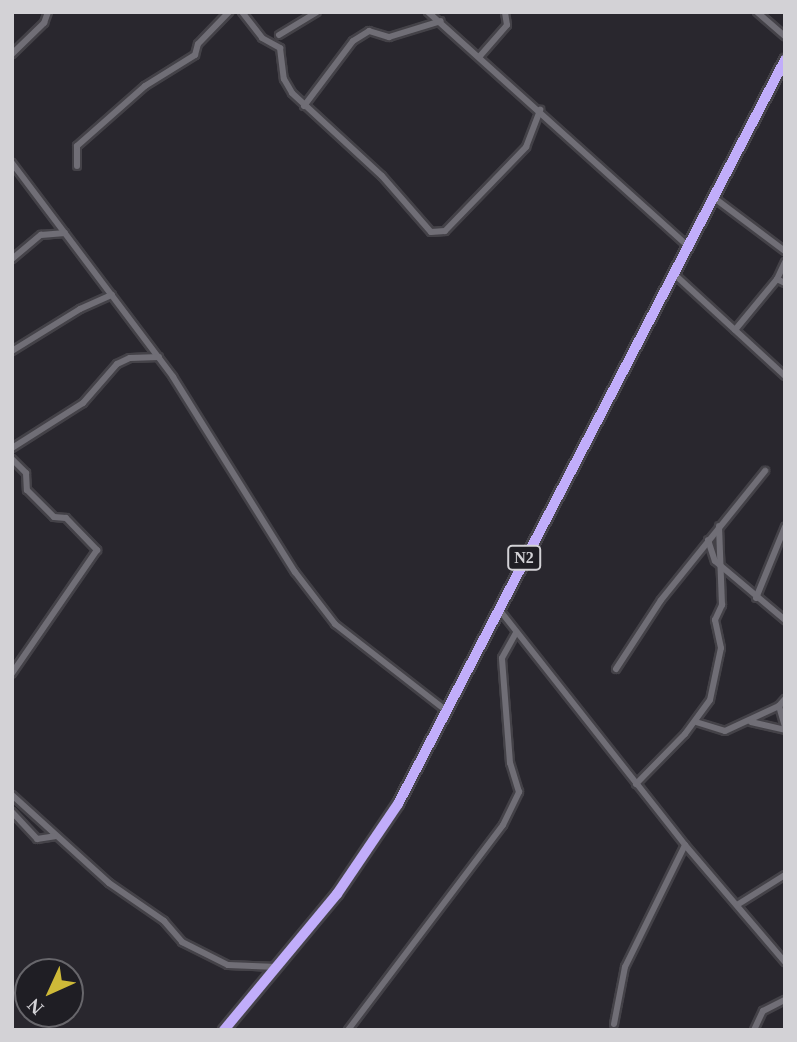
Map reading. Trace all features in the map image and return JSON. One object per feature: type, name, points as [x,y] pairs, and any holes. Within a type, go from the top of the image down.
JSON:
[{"type":"highway","name":"N2","points":[[224,1030],[277,967],[380,833],[448,712],[498,608],[785,60]]},
{"type":"street","points":[[12,54],[44,23],[48,12]]},
{"type":"street","points":[[78,166],[77,146],[145,86],[195,55],[198,44],[229,12]]},
{"type":"street","points":[[242,12],[262,38],[281,48],[284,79],[304,106],[437,234],[526,147],[540,110]]},
{"type":"street","points":[[279,35],[317,12]]},
{"type":"street","points":[[428,12],[688,246]]},
{"type":"street","points":[[480,56],[507,25],[505,12]]},
{"type":"street","points":[[757,12],[785,36]]},
{"type":"street","points":[[304,106],[353,41],[369,32],[389,37],[441,21]]},
{"type":"street","points":[[12,163],[159,357],[295,572],[335,624],[448,712]]},
{"type":"street","points":[[713,197],[785,251]]},
{"type":"street","points":[[12,259],[41,235],[65,233]]},
{"type":"street","points":[[735,330],[777,279],[785,262]]},
{"type":"street","points":[[673,274],[785,376]]},
{"type":"street","points":[[777,279],[785,283]]},
{"type":"street","points":[[12,351],[80,309],[111,295]]},
{"type":"street","points":[[12,449],[83,403],[117,364],[130,358],[159,357]]},
{"type":"street","points":[[12,459],[26,473],[27,490],[54,517],[66,518],[97,550],[12,673]]},
{"type":"street","points":[[616,669],[640,628],[765,471]]},
{"type":"street","points":[[636,784],[696,722],[710,700],[721,648],[715,620],[722,605],[723,569],[719,526]]},
{"type":"street","points":[[756,598],[785,527]]},
{"type":"street","points":[[708,540],[715,561],[785,620]]},
{"type":"street","points":[[498,608],[685,845],[785,962]]},
{"type":"street","points":[[348,1030],[503,825],[519,792],[510,763],[502,658],[516,633]]},
{"type":"street","points":[[696,722],[725,731],[751,722],[779,706],[785,699]]},
{"type":"street","points":[[751,722],[785,729],[779,706]]},
{"type":"street","points":[[12,795],[55,836],[200,954],[228,965],[277,967]]},
{"type":"street","points":[[12,812],[16,821],[37,839],[55,836]]},
{"type":"street","points":[[614,1024],[625,967],[685,845]]},
{"type":"street","points":[[737,905],[785,875]]},
{"type":"street","points":[[754,1030],[763,1011],[785,1000]]}]
